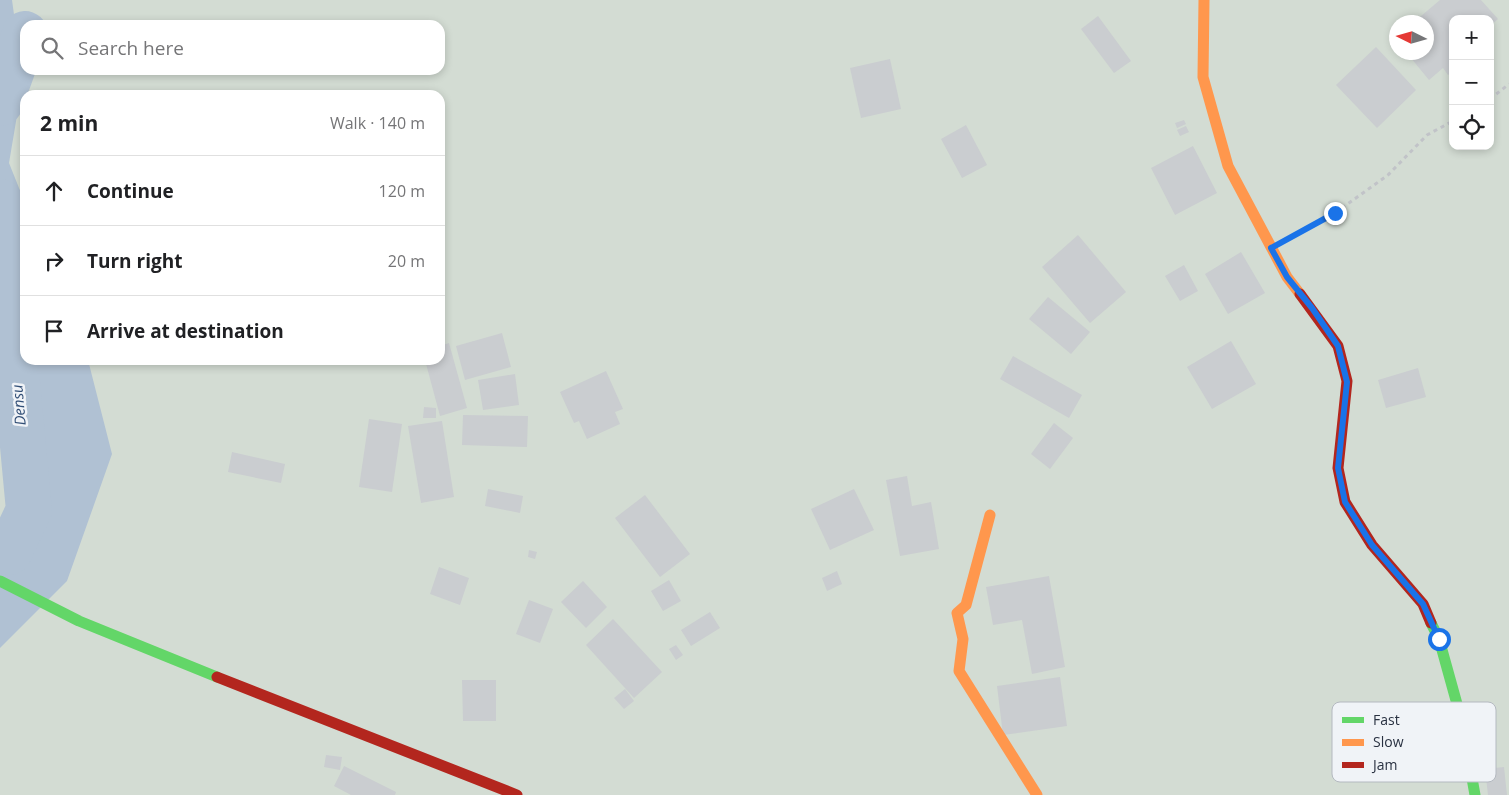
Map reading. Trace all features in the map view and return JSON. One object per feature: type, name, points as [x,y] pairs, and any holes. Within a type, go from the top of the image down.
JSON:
[{"type":"street","points":[[1204,0],[1203,77],[1228,166],[1287,277],[1312,308],[1338,346],[1347,382],[1338,468],[1345,502],[1372,545],[1423,604],[1439,639],[1456,702]]},
{"type":"street","points":[[990,515],[966,605],[957,614],[963,639],[959,671],[1038,795]]},
{"type":"street","points":[[0,581],[79,621],[516,795]]},
{"type":"street","points":[[1473,782],[1475,795]]},
{"type":"path","points":[[1494,96],[1509,84]]},
{"type":"path","points":[[1271,248],[1335,213],[1388,175],[1426,135],[1449,123]]},
{"type":"shaded area","points":[[0,0],[1509,0],[1509,795],[0,795]]},
{"type":"water","points":[[0,0],[12,0],[20,58],[20,75],[22,75],[23,80],[9,163],[20,190],[20,365],[89,365],[112,454],[67,581],[0,648],[0,536],[29,490],[45,436],[0,330]]},
{"type":"building","points":[[1440,0],[1481,0],[1498,19],[1494,22],[1494,15],[1449,15],[1449,74],[1443,68],[1429,80],[1413,60],[1434,60],[1434,15],[1422,15]]},
{"type":"building","points":[[1098,16],[1131,61],[1114,73],[1081,29]]},
{"type":"building","points":[[1376,47],[1416,90],[1377,128],[1336,85]]},
{"type":"building","points":[[890,59],[901,109],[861,118],[850,68]]},
{"type":"building","points":[[1184,120],[1186,124],[1177,128],[1175,123]]},
{"type":"building","points":[[966,125],[987,165],[962,178],[941,139]]},
{"type":"building","points":[[1186,126],[1189,132],[1180,136],[1177,130]]},
{"type":"building","points":[[1193,146],[1217,193],[1175,215],[1151,168]]},
{"type":"building","points":[[1078,235],[1126,292],[1090,323],[1042,267]]},
{"type":"building","points":[[1241,252],[1265,293],[1228,314],[1205,274]]},
{"type":"building","points":[[1184,265],[1198,291],[1180,301],[1165,276]]},
{"type":"building","points":[[1048,297],[1090,332],[1071,354],[1029,319]]},
{"type":"building","points":[[502,333],[511,367],[465,380],[456,346]]},
{"type":"building","points":[[1231,341],[1256,384],[1212,409],[1187,367]]},
{"type":"building","points":[[449,343],[467,408],[440,416],[426,365],[445,365],[445,344]]},
{"type":"building","points":[[1013,356],[1082,395],[1069,418],[1000,379]]},
{"type":"building","points":[[1418,368],[1426,397],[1386,408],[1378,380]]},
{"type":"building","points":[[606,371],[623,409],[615,412],[620,424],[587,439],[579,421],[574,423],[560,392]]},
{"type":"building","points":[[515,374],[519,405],[483,410],[478,380]]},
{"type":"building","points":[[424,407],[436,408],[436,418],[423,418]]},
{"type":"building","points":[[463,415],[528,416],[527,447],[462,445]]},
{"type":"building","points":[[369,419],[402,424],[392,492],[359,487]]},
{"type":"building","points":[[442,421],[454,497],[421,503],[408,426]]},
{"type":"building","points":[[1054,423],[1073,438],[1050,469],[1031,454]]},
{"type":"building","points":[[232,452],[285,464],[281,483],[228,472]]},
{"type":"building","points":[[907,476],[912,506],[931,502],[939,549],[900,556],[886,480]]},
{"type":"building","points":[[488,489],[523,496],[520,513],[485,506]]},
{"type":"building","points":[[854,489],[874,530],[830,550],[811,509]]},
{"type":"building","points":[[645,495],[690,554],[660,577],[615,518]]},
{"type":"building","points":[[529,550],[537,552],[535,559],[528,557]]},
{"type":"building","points":[[439,567],[469,578],[460,605],[430,594]]},
{"type":"building","points":[[837,571],[842,584],[827,591],[822,578]]},
{"type":"building","points":[[1049,576],[1065,667],[1032,674],[1022,620],[993,625],[986,587]]},
{"type":"building","points":[[669,580],[681,601],[663,611],[651,591]]},
{"type":"building","points":[[583,581],[607,607],[586,628],[561,602]]},
{"type":"building","points":[[529,600],[553,609],[540,643],[516,634]]},
{"type":"building","points":[[710,612],[720,628],[691,646],[681,630]]},
{"type":"building","points":[[613,619],[662,672],[634,698],[586,645]]},
{"type":"building","points":[[676,645],[683,655],[676,660],[669,649]]},
{"type":"building","points":[[1060,677],[1067,726],[1003,735],[997,686]]},
{"type":"building","points":[[462,680],[496,680],[496,721],[463,721]]},
{"type":"building","points":[[625,689],[634,701],[624,709],[614,698]]},
{"type":"building","points":[[326,755],[342,757],[340,770],[324,767]]},
{"type":"building","points":[[344,766],[396,792],[395,795],[351,795],[334,786]]},
{"type":"building","points":[[1504,767],[1507,795],[1488,795],[1486,782],[1496,782],[1496,768]]},
{"type":"waterway","name":"Densu","points":[[0,103],[20,48]]},
{"type":"waterway","name":"Densu","points":[[0,202],[29,510],[9,552]]},
{"type":"traffic: fast","points":[[0,581],[79,621],[217,677]]},
{"type":"traffic: fast","points":[[1431,623],[1439,639],[1456,702]]},
{"type":"traffic: fast","points":[[1473,782],[1475,795]]},
{"type":"traffic: slow","points":[[1204,0],[1203,77],[1228,166],[1287,277],[1300,294]]},
{"type":"traffic: slow","points":[[990,515],[966,605],[957,613],[963,639],[959,671],[1037,795]]},
{"type":"traffic: jam","points":[[1300,294],[1338,346],[1347,381],[1338,468],[1345,502],[1372,545],[1423,604],[1431,623]]},
{"type":"traffic: jam","points":[[217,677],[517,795]]},
{"type":"route","points":[[1335,213],[1271,248],[1287,277],[1312,308],[1338,346],[1347,382],[1338,468],[1345,502],[1372,545],[1423,604],[1439,639]]}]
